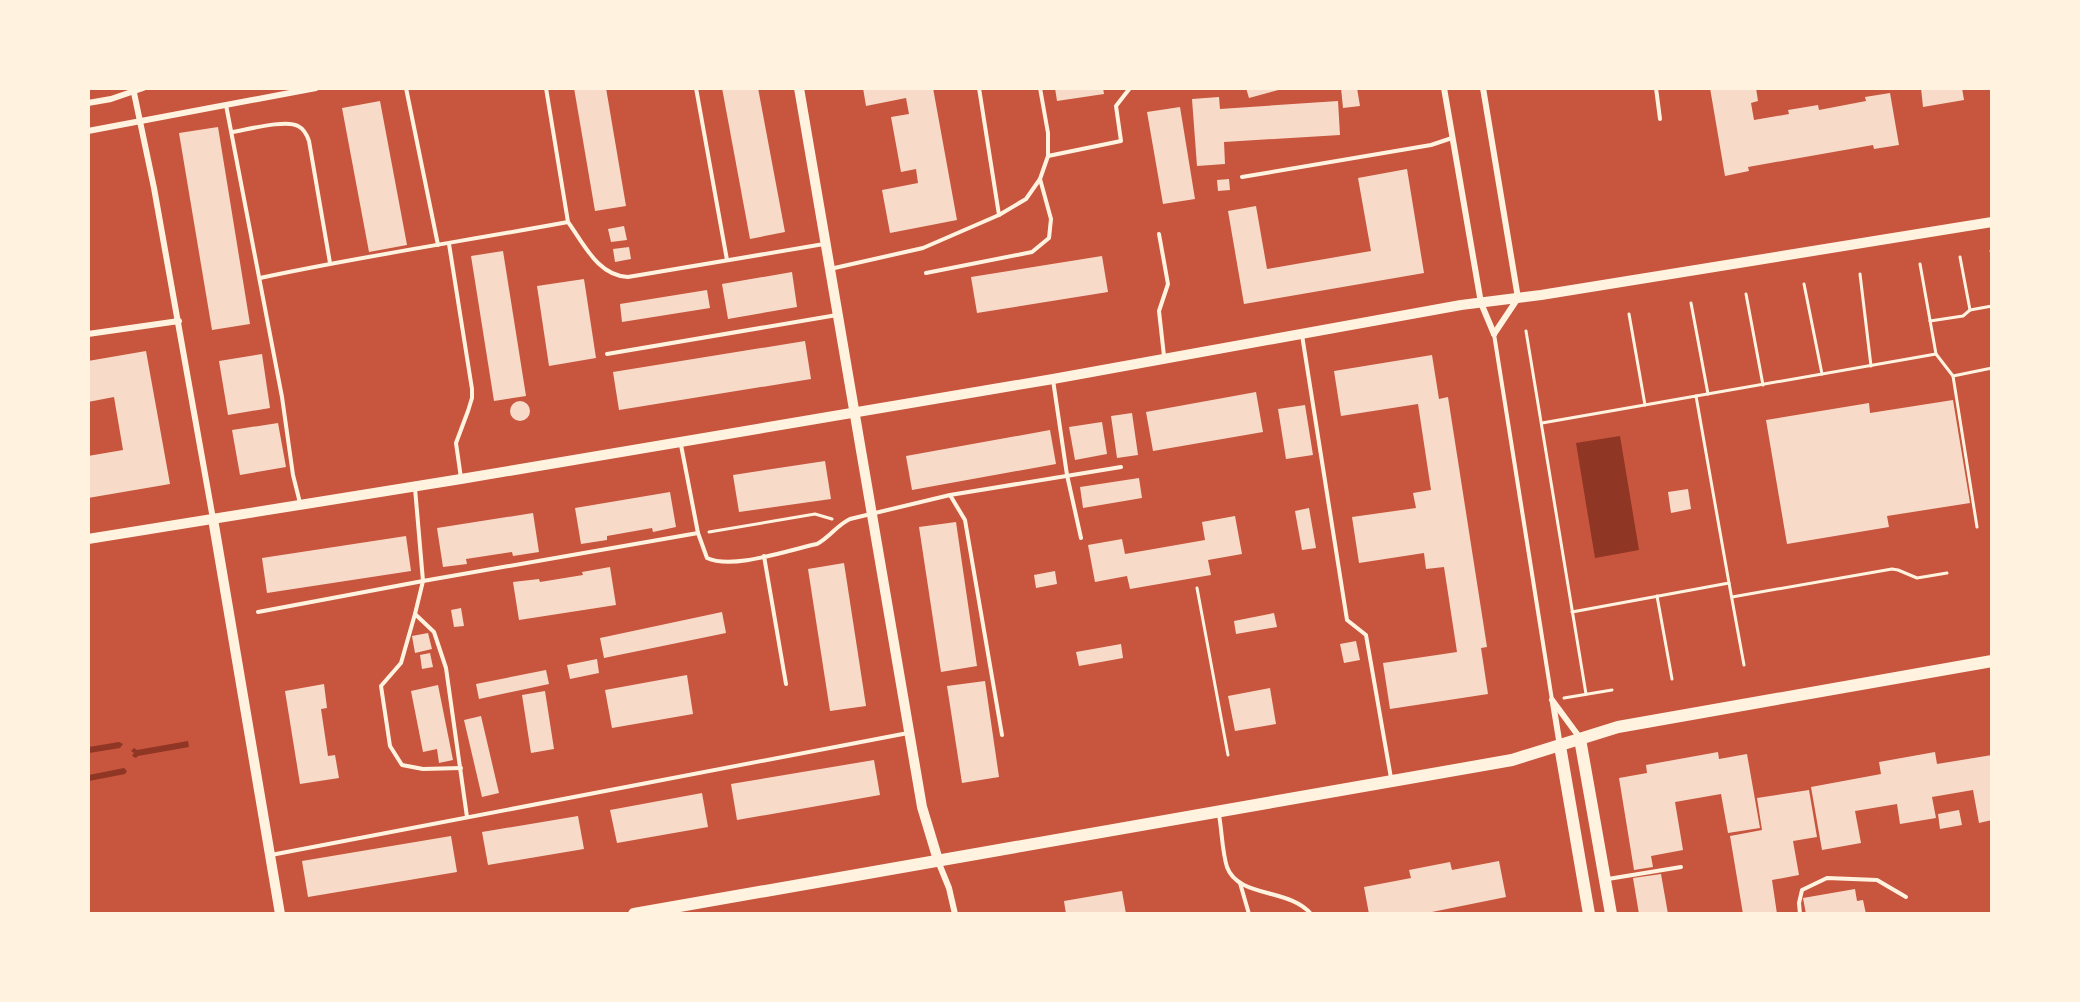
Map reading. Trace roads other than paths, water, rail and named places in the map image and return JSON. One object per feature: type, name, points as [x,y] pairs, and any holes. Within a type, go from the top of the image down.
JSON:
[{"type":"main road","points":[[634,914],[1512,760],[1618,727],[1992,661]]},
{"type":"main road","points":[[1580,739],[1611,914]]},
{"type":"main road","points":[[1560,746],[1589,914]]},
{"type":"street","points":[[88,103],[143,88]]},
{"type":"street","points":[[88,131],[316,88]]},
{"type":"street","points":[[799,88],[922,807],[949,888],[955,914]]},
{"type":"street","points":[[1444,88],[1480,303],[1494,334]]},
{"type":"street","points":[[1483,88],[1514,262],[1518,298],[1494,334]]},
{"type":"street","points":[[134,90],[179,321],[280,914]]},
{"type":"street","points":[[88,539],[461,479],[1053,379],[1480,303],[1992,222]]},
{"type":"street","points":[[88,334],[179,321]]},
{"type":"street","points":[[1554,699],[1580,739]]},
{"type":"street","points":[[1554,699],[1560,746]]},
{"type":"lane","points":[[406,88],[438,245]]},
{"type":"lane","points":[[546,88],[568,222],[599,265],[607,272],[617,277],[628,277],[825,243]]},
{"type":"lane","points":[[696,88],[726,260]]},
{"type":"lane","points":[[979,88],[999,215]]},
{"type":"lane","points":[[830,269],[923,248],[999,215],[1026,199],[1040,180],[1048,156],[1048,133],[1040,88]]},
{"type":"lane","points":[[1048,156],[1121,141],[1116,106],[1130,88]]},
{"type":"lane","points":[[1656,88],[1660,118]]},
{"type":"lane","points":[[226,105],[260,278],[300,505]]},
{"type":"lane","points":[[232,132],[288,123],[298,125],[306,133],[330,263]]},
{"type":"lane","points":[[1242,177],[1431,145],[1452,138]]},
{"type":"lane","points":[[926,273],[1032,252],[1049,238],[1051,219],[1040,180]]},
{"type":"lane","points":[[260,278],[330,263],[568,222]]},
{"type":"lane","points":[[1159,234],[1168,284],[1159,311],[1165,360]]},
{"type":"lane","points":[[449,244],[472,389],[472,398],[456,443],[461,479]]},
{"type":"lane","points":[[607,354],[838,315]]},
{"type":"lane","points":[[1302,334],[1347,620],[1366,635],[1392,781]]},
{"type":"lane","points":[[1494,334],[1554,699]]},
{"type":"lane","points":[[1053,379],[1067,476],[1081,538]]},
{"type":"lane","points":[[680,442],[698,532],[707,558],[717,562],[732,563],[817,544],[827,539],[841,523],[872,514],[950,495],[1121,467]]},
{"type":"lane","points":[[414,486],[423,581],[416,614],[400,663],[381,686],[390,746],[402,765],[423,769],[461,768]]},
{"type":"lane","points":[[950,495],[965,520],[1002,735]]},
{"type":"lane","points":[[258,612],[698,532]]},
{"type":"lane","points":[[764,556],[786,684]]},
{"type":"lane","points":[[416,614],[434,632],[446,668],[467,817]]},
{"type":"lane","points":[[270,855],[909,733]]},
{"type":"lane","points":[[1218,811],[1227,867],[1232,876],[1240,883],[1295,900],[1311,914]]},
{"type":"lane","points":[[1605,879],[1681,867]]},
{"type":"lane","points":[[1800,914],[1799,903],[1802,890],[1827,878],[1877,880],[1906,897]]},
{"type":"lane","points":[[1240,883],[1249,914]]}]
